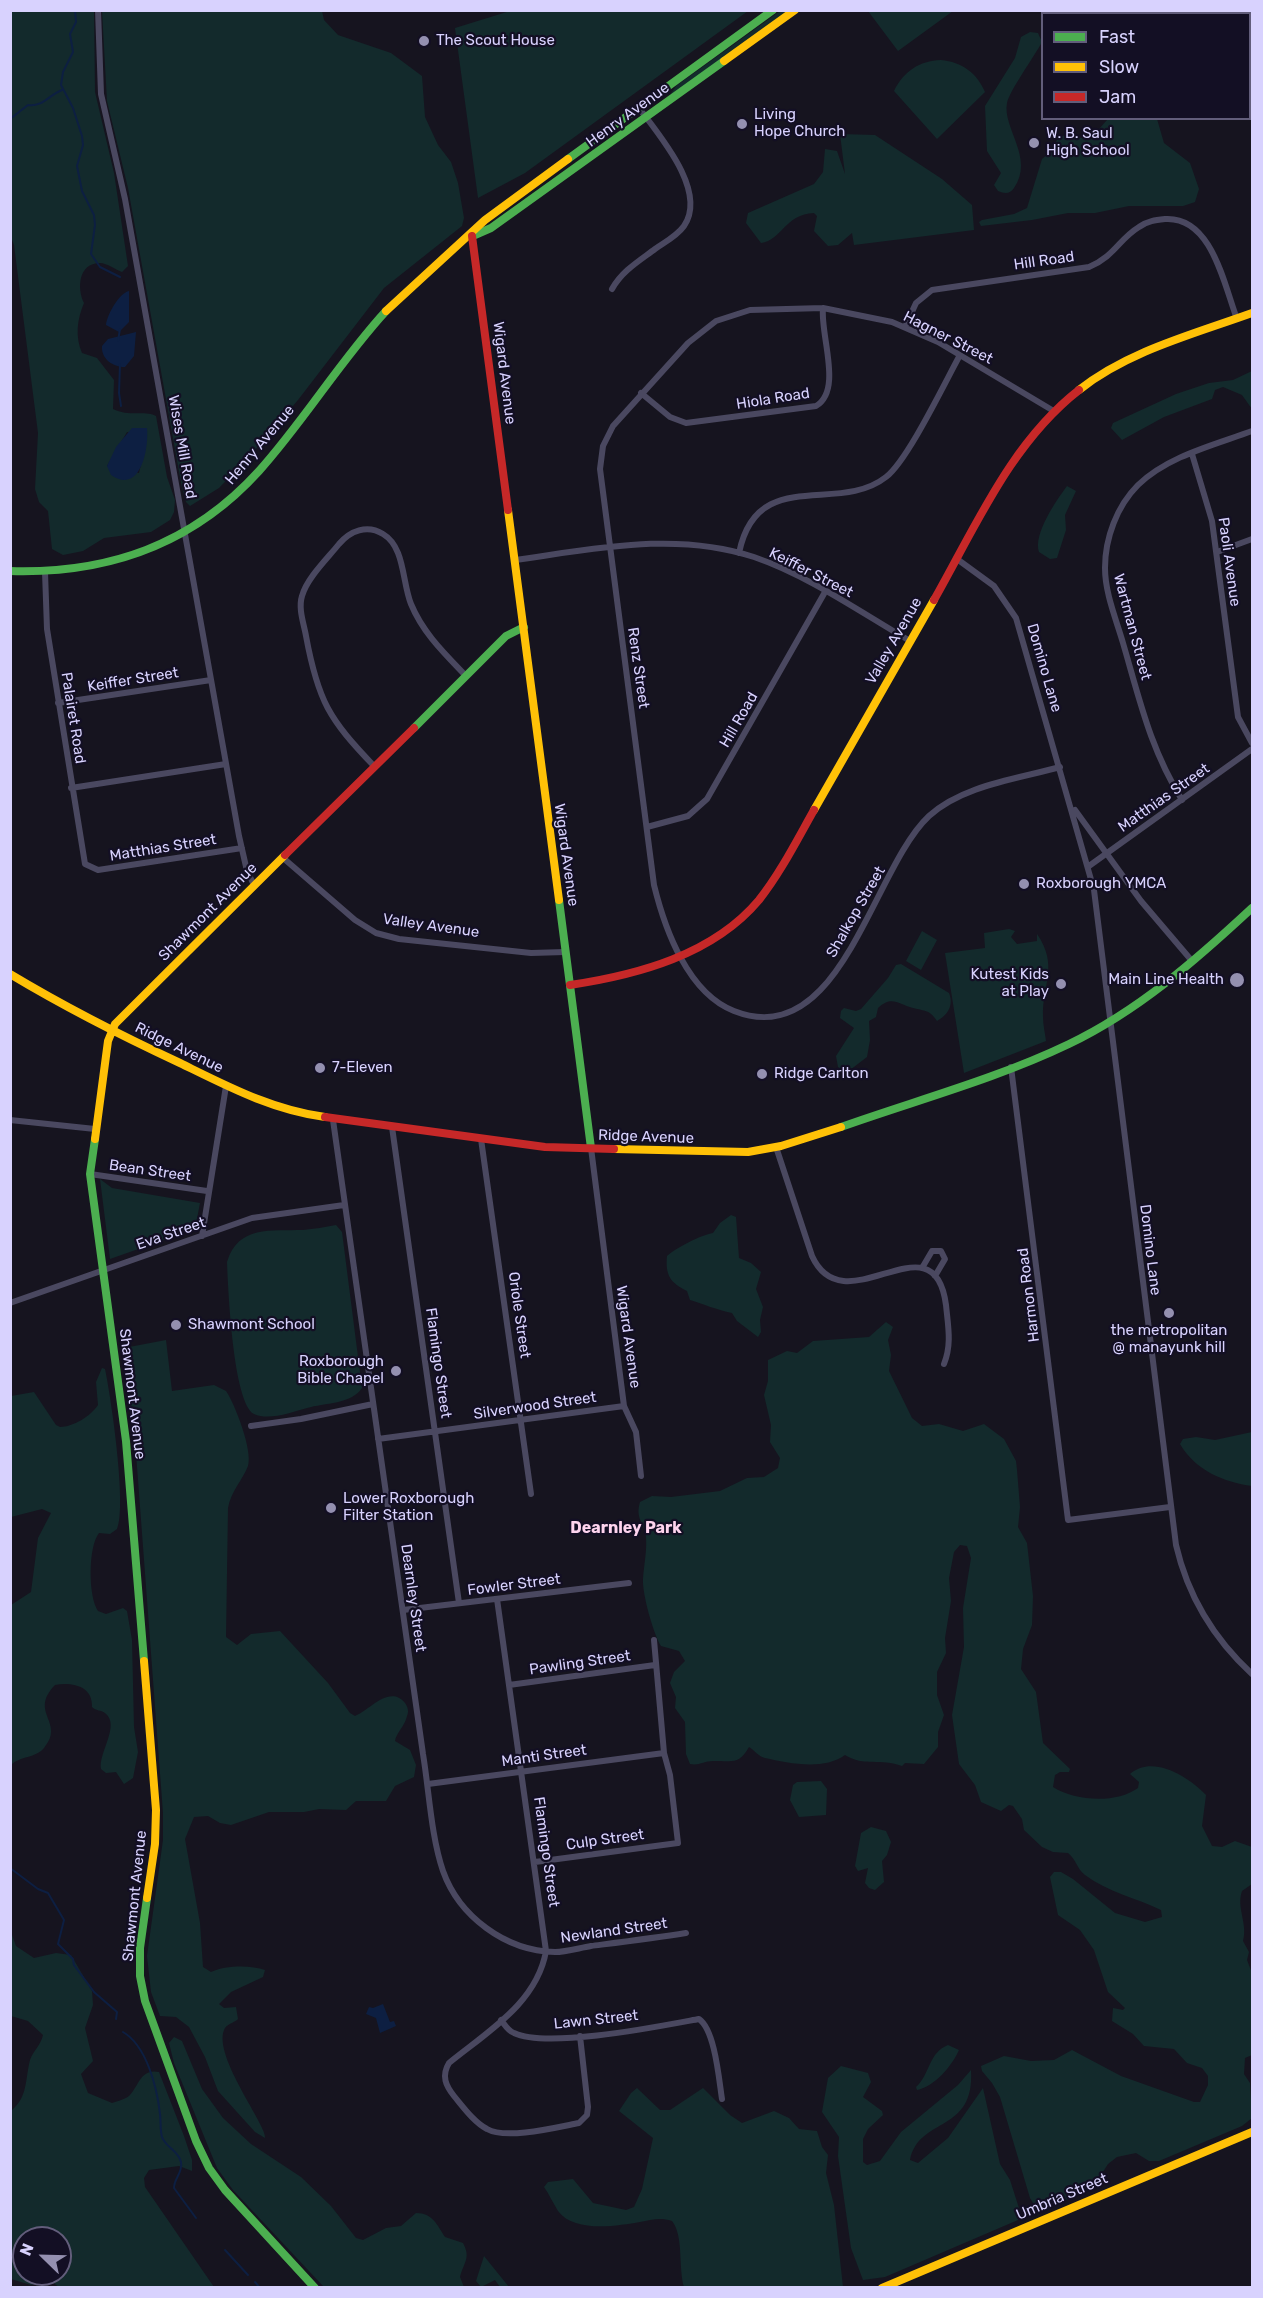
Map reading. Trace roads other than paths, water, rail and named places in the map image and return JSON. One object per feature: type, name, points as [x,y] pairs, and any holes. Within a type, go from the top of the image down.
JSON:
[{"type":"main road","name":"Henry Avenue","points":[[10,571],[45,572],[84,569],[110,563],[157,547],[185,533],[220,508],[246,484],[396,300],[430,268],[472,236],[485,220],[773,10]]},
{"type":"main road","name":"Henry Avenue","points":[[472,236],[491,228],[795,10]]},
{"type":"main road","name":"Wigard Avenue","points":[[472,236],[591,1148]]},
{"type":"main road","name":"Valley Avenue","points":[[570,985],[637,972],[681,954],[734,924],[765,893],[1016,455],[1052,410],[1077,388],[1111,368],[1252,313]]},
{"type":"main road","name":"Shawmont Avenue","points":[[315,2288],[225,2190],[209,2168],[196,2141],[143,1994],[140,1948],[155,1844],[156,1810],[126,1441],[90,1174],[95,1129],[106,1049],[112,1029],[466,675],[506,636],[524,627]]},
{"type":"main road","name":"Ridge Avenue","points":[[10,974],[59,1003],[225,1086],[285,1110],[333,1120],[545,1147],[735,1153],[776,1146],[888,1111],[1067,1045],[1112,1019],[1192,961],[1252,908]]},
{"type":"main road","name":"Umbria Street","points":[[882,2288],[1252,2132]]},
{"type":"street","name":"Wises Mill Road","points":[[98,10],[101,94],[124,191],[242,848],[247,871],[254,885]]},
{"type":"street","points":[[612,289],[626,270],[683,228],[690,214],[689,192],[684,174],[639,108]]},
{"type":"street","name":"Hill Road","points":[[905,327],[916,303],[932,290],[945,286],[1089,267],[1112,254],[1138,227],[1151,221],[1168,219],[1190,224],[1204,237],[1237,319]]},
{"type":"street","name":"Hagner Street","points":[[641,393],[694,337],[716,321],[750,310],[823,308],[870,316],[905,327],[960,355],[1052,410]]},
{"type":"street","name":"Hiola Road","points":[[641,393],[670,417],[692,423],[816,406],[827,395],[830,385],[823,308]]},
{"type":"street","points":[[740,553],[750,523],[774,503],[866,488],[890,474],[960,355]]},
{"type":"street","name":"Renz Street","points":[[641,393],[613,426],[601,455],[600,471],[658,902],[681,954]]},
{"type":"street","name":"Wartman Street","points":[[1182,800],[1160,762],[1151,739],[1109,597],[1105,569],[1113,525],[1131,494],[1154,472],[1192,454],[1252,431]]},
{"type":"street","name":"Paoli Avenue","points":[[1192,454],[1209,506],[1238,717],[1252,743]]},
{"type":"street","points":[[374,766],[340,730],[323,703],[313,675],[301,601],[307,586],[348,535],[365,529],[385,534],[397,549],[406,590],[420,624],[466,675]]},
{"type":"street","points":[[1216,552],[1252,539]]},
{"type":"street","name":"Keiffer Street","points":[[515,560],[610,547],[679,543],[740,553],[785,570],[910,640]]},
{"type":"street","name":"Domino Lane","points":[[957,559],[994,586],[1015,614],[1089,866],[1112,1019],[1132,1203],[1170,1507],[1179,1558],[1192,1597],[1218,1638],[1252,1674]]},
{"type":"street","name":"Palairet Road","points":[[45,572],[47,628],[82,857],[87,866]]},
{"type":"street","name":"Hill Road","points":[[647,827],[681,819],[695,811],[707,799],[825,592]]},
{"type":"street","name":"Keiffer Street","points":[[58,703],[211,680]]},
{"type":"street","name":"Matthias Street","points":[[1089,866],[1252,749]]},
{"type":"street","points":[[71,788],[226,764]]},
{"type":"street","name":"Shalkop Street","points":[[681,954],[700,988],[730,1010],[746,1015],[767,1017],[797,1009],[815,998],[829,982],[912,838],[932,814],[961,796],[1060,767]]},
{"type":"street","name":"Domino Lane","points":[[1072,807],[1141,901],[1192,961]]},
{"type":"street","name":"Matthias Street","points":[[87,866],[98,870],[242,848]]},
{"type":"street","name":"Valley Avenue","points":[[282,858],[355,920],[376,933],[399,939],[531,953],[566,952]]},
{"type":"street","name":"Harmon Road","points":[[1011,1067],[1068,1520],[1170,1507]]},
{"type":"street","points":[[202,1236],[207,1191],[225,1086]]},
{"type":"street","points":[[10,1120],[95,1129]]},
{"type":"street","name":"Dearnley Street","points":[[333,1120],[402,1610],[441,1863],[458,1900],[474,1918],[495,1934],[514,1943],[546,1951]]},
{"type":"street","name":"Flamingo Street","points":[[392,1127],[459,1603]]},
{"type":"street","name":"Oriole Street","points":[[482,1139],[531,1494]]},
{"type":"street","points":[[776,1146],[812,1256],[822,1272],[839,1281],[852,1283],[906,1267],[922,1268],[935,1276],[945,1295],[950,1341],[944,1364]]},
{"type":"street","name":"Wigard Avenue","points":[[591,1148],[624,1406],[636,1432],[641,1476]]},
{"type":"street","name":"Bean Street","points":[[90,1174],[207,1191]]},
{"type":"street","name":"Eva Street","points":[[10,1303],[263,1215],[344,1204]]},
{"type":"street","points":[[922,1268],[932,1251],[941,1251],[945,1259],[935,1276]]},
{"type":"street","points":[[252,1425],[311,1418],[373,1404]]},
{"type":"street","name":"Silverwood Street","points":[[378,1439],[624,1406]]},
{"type":"street","name":"Fowler Street","points":[[402,1610],[628,1583]]},
{"type":"street","name":"Flamingo Street","points":[[497,1599],[546,1951],[539,1975],[529,1993],[501,2020],[449,2063],[444,2078],[453,2094],[487,2129],[499,2133],[579,2123],[587,2115],[588,2107],[580,2036]]},
{"type":"street","points":[[654,1640],[664,1753]]},
{"type":"street","name":"Pawling Street","points":[[509,1685],[655,1665]]},
{"type":"street","name":"Manti Street","points":[[428,1784],[664,1753]]},
{"type":"street","name":"Culp Street","points":[[535,1862],[678,1843],[670,1775],[664,1753]]},
{"type":"street","name":"Newland Street","points":[[546,1951],[556,1952],[686,1933]]},
{"type":"street","name":"Lawn Street","points":[[501,2020],[518,2035],[548,2038],[580,2036],[699,2019],[706,2026],[714,2053],[722,2099]]},
{"type":"water","points":[[129,291],[129,322],[119,332],[106,325],[111,310]]},
{"type":"water","points":[[136,332],[134,356],[125,367],[112,364],[103,355],[102,346],[108,339]]},
{"type":"water","points":[[132,428],[147,428],[144,458],[136,475],[121,480],[111,475],[107,466],[116,447]]},
{"type":"water","points":[[383,2004],[390,2022],[394,2021],[396,2026],[380,2033],[376,2018],[366,2014],[369,2007],[373,2008]]},
{"type":"waterway","points":[[75,10],[76,22],[70,34],[73,52],[63,72],[61,85],[73,108],[82,136],[83,145],[77,166],[82,191],[94,215],[91,254],[100,267],[120,277]]},
{"type":"waterway","points":[[10,119],[28,105],[38,104],[62,90]]},
{"type":"waterway","points":[[118,341],[120,329]]},
{"type":"waterway","points":[[120,364],[121,406]]},
{"type":"waterway","points":[[10,1868],[38,1889],[48,1893],[64,1920],[58,1944],[73,1959],[74,1965],[94,1992],[117,2012],[116,2019]]},
{"type":"waterway","points":[[123,2032],[138,2047],[149,2069],[159,2104],[162,2137],[181,2162],[181,2169],[174,2188],[196,2218]]},
{"type":"waterway","points":[[225,2250],[248,2275]]},
{"type":"waterway","points":[[255,2282],[260,2288]]},
{"type":"place","name":"The Scout House","points":[[424,41]]},
{"type":"place","name":"Living Hope Church","points":[[742,124]]},
{"type":"place","name":"W. B. Saul High School","points":[[1034,143]]},
{"type":"place","name":"Roxborough YMCA","points":[[1024,884]]},
{"type":"place","name":"Main Line Health","points":[[1237,980]]},
{"type":"place","name":"Kutest Kids at Play","points":[[1061,984]]},
{"type":"place","name":"7-Eleven","points":[[320,1068]]},
{"type":"place","name":"Ridge Carlton","points":[[762,1074]]},
{"type":"place","name":"the metropolitan @ manayunk hill","points":[[1169,1313]]},
{"type":"place","name":"Shawmont School","points":[[176,1325]]},
{"type":"place","name":"Roxborough Bible Chapel","points":[[396,1371]]},
{"type":"place","name":"Lower Roxborough Filter Station","points":[[331,1508]]},
{"type":"district","name":"Dearnley Park","points":[[626,1528]]}]
